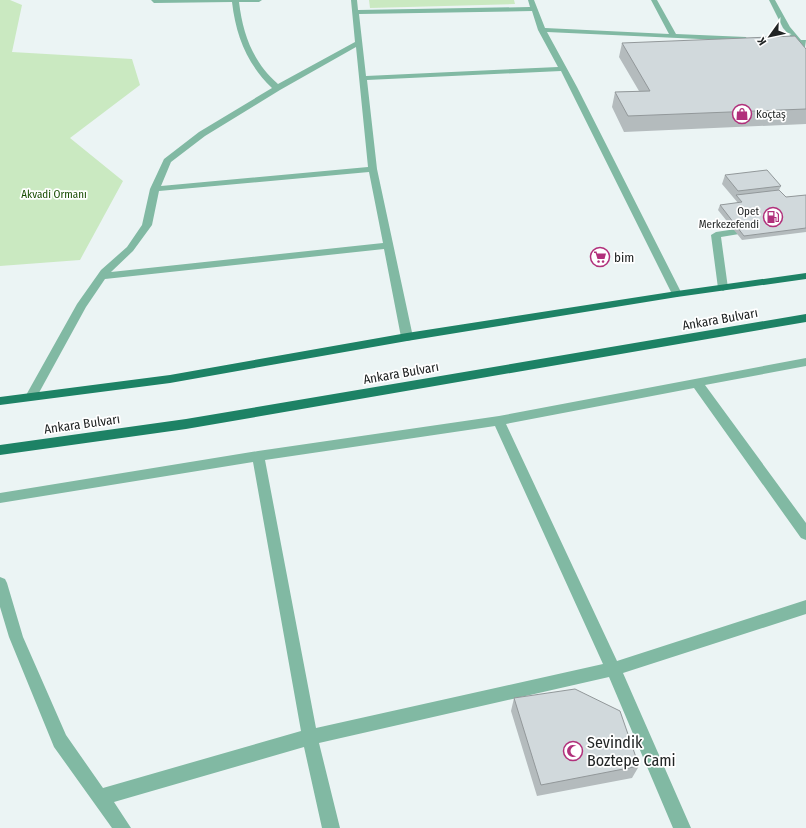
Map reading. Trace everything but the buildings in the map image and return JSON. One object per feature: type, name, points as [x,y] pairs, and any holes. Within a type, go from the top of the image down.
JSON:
[{"type":"main road","points":[[0,401],[170,379],[407,337],[677,294],[806,276]]},
{"type":"main road","name":"Ankara Bulvarı","points":[[0,450],[186,424],[806,318]]},
{"type":"street","points":[[154,0],[259,0]]},
{"type":"street","points":[[235,0],[247,48],[259,70],[277,88]]},
{"type":"street","points":[[354,0],[373,170],[407,337]]},
{"type":"street","points":[[531,0],[542,30],[677,294]]},
{"type":"street","points":[[654,0],[674,36]]},
{"type":"street","points":[[772,0],[787,28],[803,42],[806,48]]},
{"type":"street","points":[[355,12],[534,9]]},
{"type":"street","points":[[542,30],[752,40]]},
{"type":"street","points":[[776,41],[803,42]]},
{"type":"street","points":[[31,397],[81,306],[102,276],[130,249],[147,225],[155,189],[167,161],[202,134],[277,88],[358,43]]},
{"type":"street","points":[[362,78],[563,69]]},
{"type":"street","points":[[155,189],[373,170]]},
{"type":"street","points":[[723,288],[716,235],[736,232]]},
{"type":"street","points":[[102,276],[388,245]]},
{"type":"street","points":[[0,498],[258,456],[499,421],[698,384],[806,362]]},
{"type":"street","points":[[698,384],[806,534]]},
{"type":"street","points":[[499,421],[613,669],[682,828]]},
{"type":"street","points":[[258,456],[310,737],[332,828]]},
{"type":"street","points":[[0,583],[16,637],[60,741],[122,828]]},
{"type":"street","points":[[100,797],[310,737],[613,669],[806,607]]},
{"type":"green space","name":"Akvadi Ormanı","points":[[0,0],[10,0],[22,5],[12,52],[132,59],[140,85],[70,138],[123,181],[80,260],[0,266]]},
{"type":"green space","points":[[369,0],[514,0],[515,4],[370,8]]},
{"type":"place","name":"Koçtaş","points":[[742,114]]},
{"type":"place","name":"Opet Merkezefendi","points":[[773,217]]},
{"type":"place","name":"bim","points":[[600,257]]},
{"type":"place","name":"Sevindik Boztepe Cami","points":[[573,751]]}]
